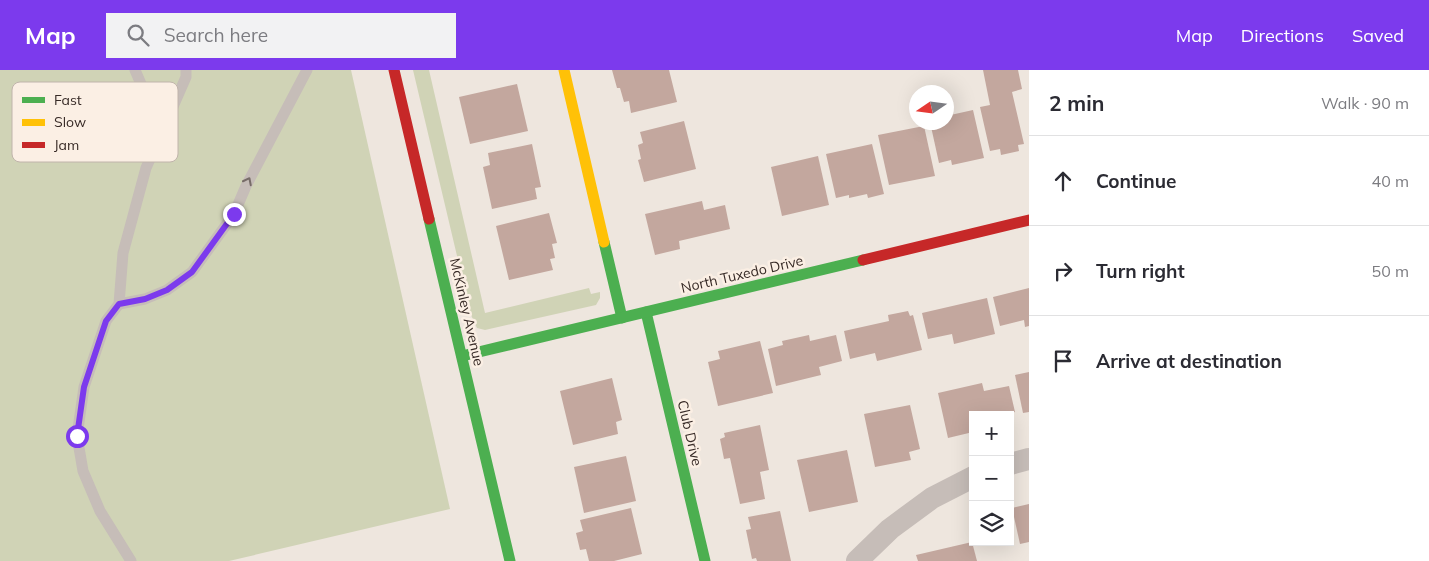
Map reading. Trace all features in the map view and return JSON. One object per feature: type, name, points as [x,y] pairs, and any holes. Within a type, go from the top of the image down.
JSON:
[{"type":"street","name":"McKinley Avenue","points":[[394,70],[510,561]]},
{"type":"street","points":[[564,70],[622,318]]},
{"type":"street","name":"North Tuxedo Drive","points":[[462,356],[1029,220]]},
{"type":"street","name":"Club Drive","points":[[646,312],[705,561]]},
{"type":"street","points":[[1014,463],[1029,459]]},
{"type":"street","points":[[857,561],[890,529],[932,498],[969,479]]},
{"type":"lane","points":[[135,70],[140,82]]},
{"type":"lane","points":[[178,95],[186,77],[186,70]]},
{"type":"lane","points":[[119,304],[145,299],[167,290],[192,272],[234,214],[246,186],[306,70]]},
{"type":"lane","points":[[131,561],[100,510],[83,471],[77,436],[84,387],[106,321],[119,304],[123,253],[149,162]]},
{"type":"green space","points":[[0,70],[351,70],[450,509],[229,561],[0,561]]},
{"type":"green space","points":[[413,70],[429,70],[485,313],[589,288],[591,294],[600,292],[600,298],[596,305],[485,330],[477,328],[471,315]]},
{"type":"building","points":[[612,70],[669,70],[677,102],[631,113],[629,101],[624,102],[620,88],[617,88]]},
{"type":"building","points":[[983,70],[1018,70],[1022,89],[1012,92],[1024,144],[1018,145],[1019,151],[1001,155],[1000,149],[990,151],[980,107],[990,105]]},
{"type":"building","points":[[517,84],[528,131],[470,144],[459,97]]},
{"type":"building","points":[[973,110],[984,158],[952,165],[951,160],[939,163],[932,130],[954,130],[954,114]]},
{"type":"building","points":[[684,121],[696,169],[644,182],[638,160],[641,159],[638,145],[643,143],[640,132]]},
{"type":"building","points":[[909,129],[925,130],[935,176],[889,185],[878,135]]},
{"type":"building","points":[[532,144],[541,187],[535,188],[537,199],[492,209],[483,167],[490,165],[488,153]]},
{"type":"building","points":[[872,144],[884,194],[868,198],[867,194],[849,198],[849,195],[836,198],[826,154]]},
{"type":"building","points":[[818,156],[829,205],[782,216],[771,167]]},
{"type":"building","points":[[702,201],[704,210],[725,205],[730,229],[679,241],[680,249],[655,255],[645,214]]},
{"type":"building","points":[[549,213],[557,243],[552,244],[555,258],[550,259],[553,270],[509,280],[496,226]]},
{"type":"building","points":[[1029,288],[1029,326],[1025,327],[1024,320],[1000,326],[993,297]]},
{"type":"building","points":[[987,298],[995,334],[954,344],[952,334],[928,339],[922,313]]},
{"type":"building","points":[[908,311],[910,316],[913,315],[922,350],[877,361],[875,353],[850,359],[844,331],[889,321],[888,315]]},
{"type":"building","points":[[809,335],[810,341],[836,335],[842,361],[819,367],[821,375],[776,386],[768,349],[783,345],[782,341]]},
{"type":"building","points":[[760,341],[773,393],[718,406],[708,362],[720,359],[718,351]]},
{"type":"building","points":[[1029,372],[1029,412],[1023,413],[1015,375]]},
{"type":"building","points":[[612,378],[622,420],[616,422],[618,434],[573,445],[560,391]]},
{"type":"building","points":[[982,383],[984,391],[1009,386],[1015,412],[969,411],[969,433],[948,438],[938,393]]},
{"type":"building","points":[[910,405],[920,449],[909,452],[911,460],[875,467],[864,414]]},
{"type":"building","points":[[760,425],[769,470],[760,472],[765,499],[740,504],[730,458],[724,459],[720,439],[725,437],[724,433]]},
{"type":"building","points":[[847,450],[858,502],[809,512],[797,460]]},
{"type":"building","points":[[626,456],[636,501],[584,513],[574,467]]},
{"type":"building","points":[[1029,504],[1029,542],[1020,544],[1014,517],[1014,508]]},
{"type":"building","points":[[631,508],[642,554],[614,561],[589,561],[586,549],[580,550],[576,533],[583,531],[580,520]]},
{"type":"building","points":[[780,511],[791,561],[757,561],[756,558],[752,559],[746,530],[751,529],[748,517]]},
{"type":"building","points":[[969,543],[969,546],[973,546],[977,561],[918,561],[916,555]]},
{"type":"traffic: fast","points":[[429,219],[510,561]]},
{"type":"traffic: fast","points":[[604,242],[622,318]]},
{"type":"traffic: fast","points":[[462,356],[863,260]]},
{"type":"traffic: fast","points":[[646,312],[705,561]]},
{"type":"traffic: slow","points":[[564,70],[604,242]]},
{"type":"traffic: jam","points":[[394,70],[429,219]]},
{"type":"traffic: jam","points":[[863,260],[1029,220]]},
{"type":"route","points":[[77,436],[84,387],[106,321],[119,304],[145,299],[167,290],[192,272],[234,214]]}]
